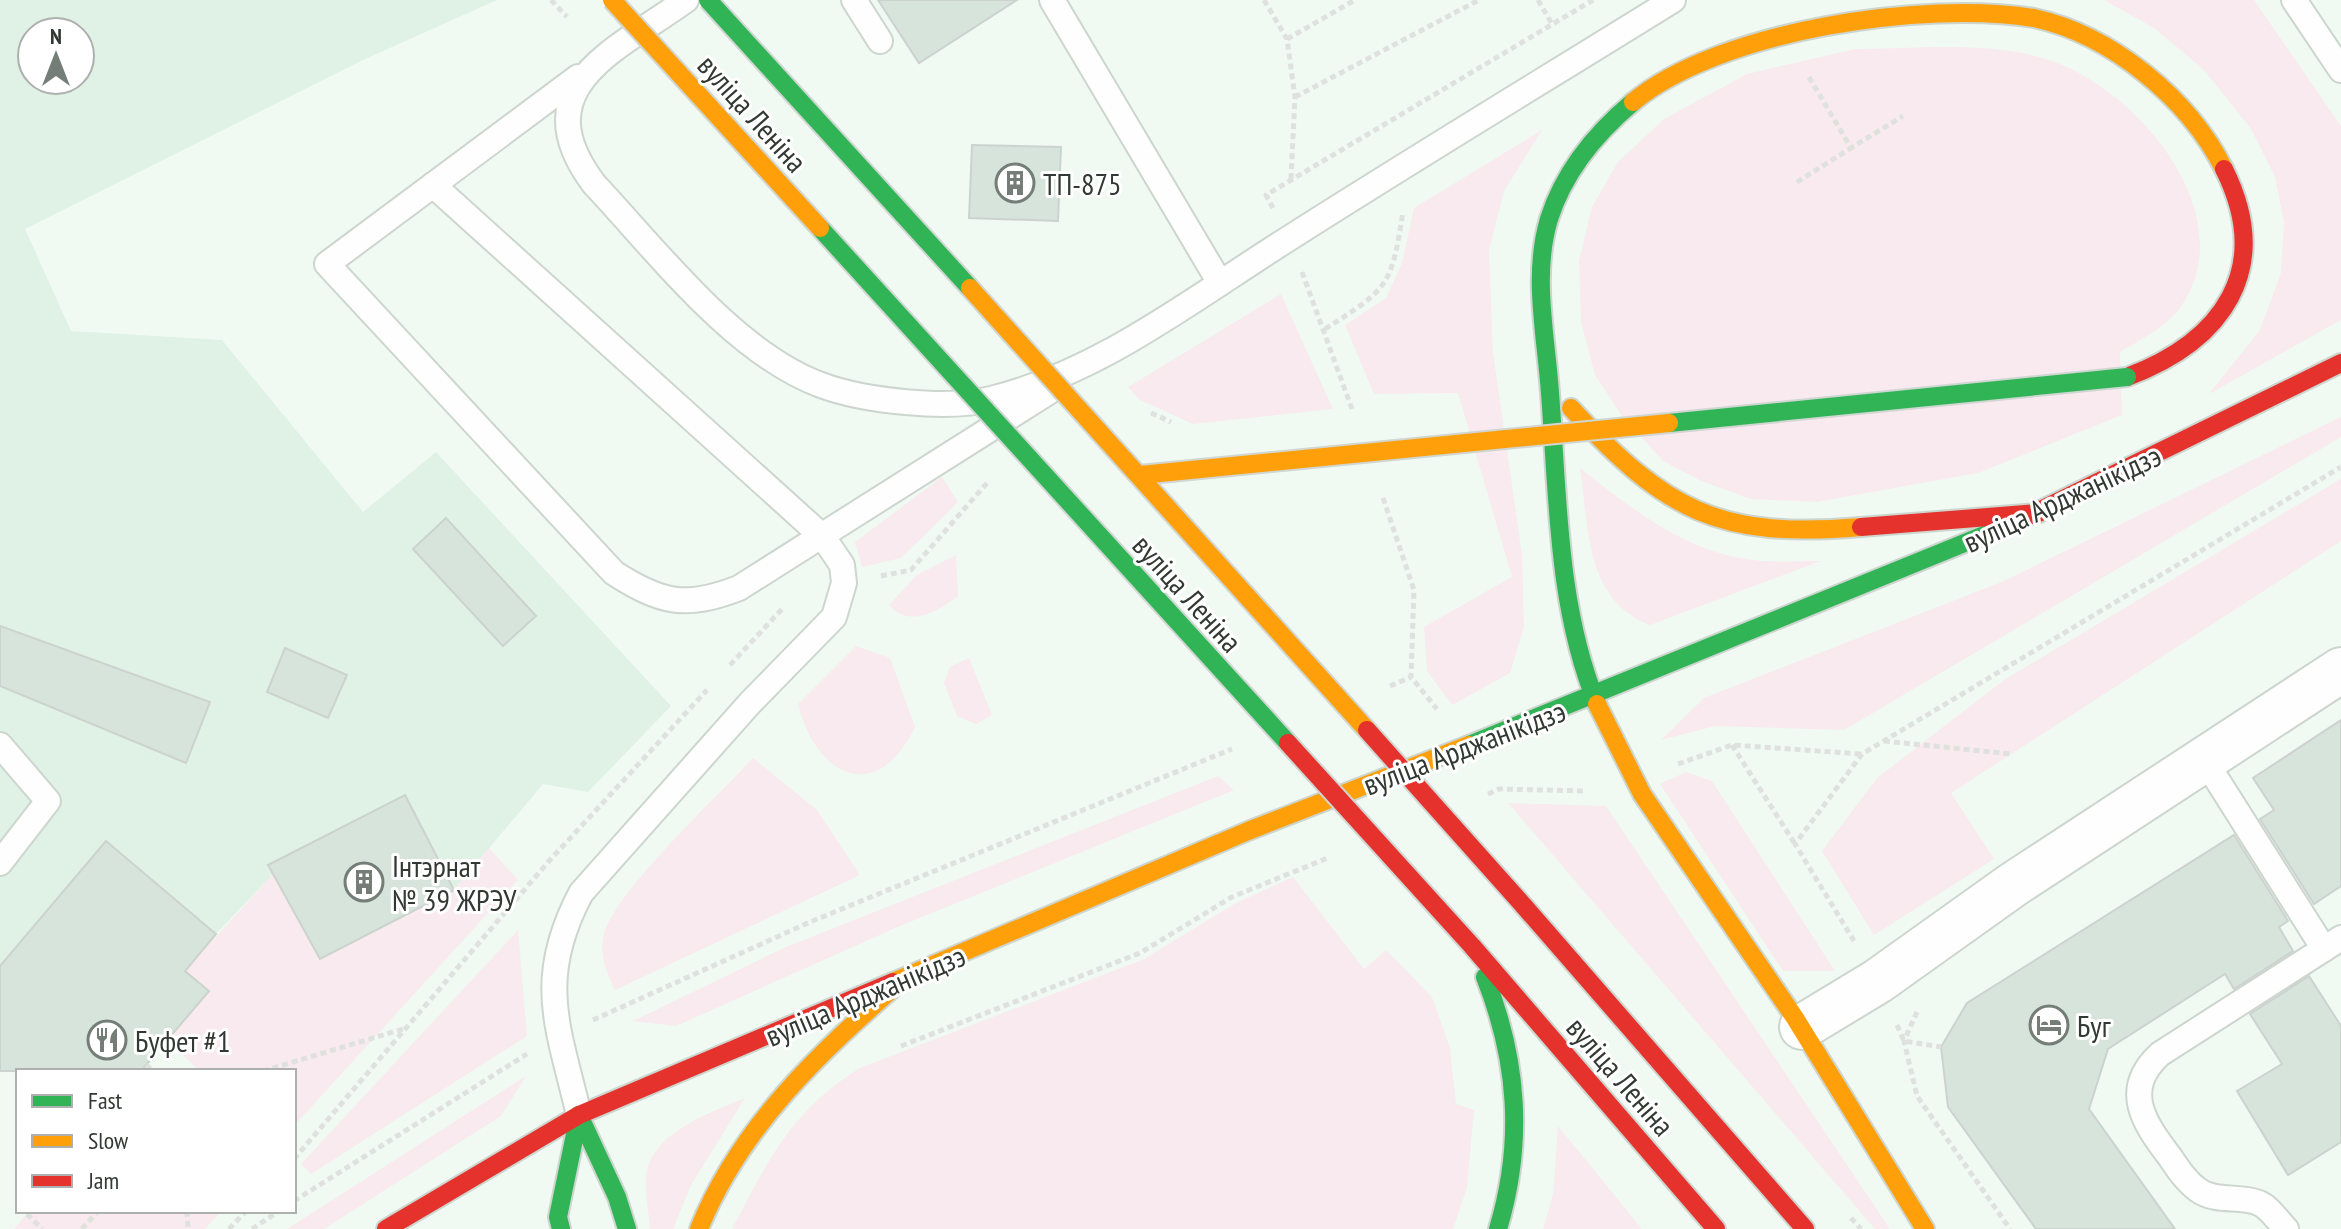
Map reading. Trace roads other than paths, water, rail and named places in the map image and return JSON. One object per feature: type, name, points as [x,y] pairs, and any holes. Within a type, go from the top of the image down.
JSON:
[{"type":"main road","name":"вуліца Леніна","points":[[612,0],[1472,946],[1716,1229]]},
{"type":"main road","name":"вуліца Леніна","points":[[708,0],[1140,475],[1523,905],[1805,1229]]},
{"type":"main road","points":[[1140,475],[2127,377],[2164,362],[2193,344],[2219,317],[2237,287],[2245,247],[2241,208],[2232,174],[2182,108],[2134,65],[2073,28],[2003,11],[1935,8],[1855,15],[1779,32],[1675,73],[1627,105],[1587,149],[1561,189],[1543,245],[1548,363],[1565,574],[1594,696],[1634,780],[1802,1027],[1925,1229]]},
{"type":"main road","points":[[1548,363],[1576,417],[1620,461],[1668,498],[1735,525],[1815,531],[2039,513]]},
{"type":"main road","name":"вуліца Арджанікідзэ","points":[[386,1229],[579,1115],[1248,831],[1594,696],[2039,513],[2341,363]]},
{"type":"main road","points":[[1472,946],[1504,1020],[1516,1088],[1514,1152],[1498,1229]]},
{"type":"main road","points":[[699,1229],[729,1166],[770,1110],[823,1051],[902,980]]},
{"type":"main road","points":[[561,1229],[558,1217],[579,1115]]},
{"type":"main road","points":[[579,1115],[617,1197],[627,1229]]},
{"type":"street","points":[[1802,1027],[1878,981],[2014,884],[2341,670]]},
{"type":"lane","points":[[686,0],[327,264],[614,573],[644,592],[677,602],[709,600],[739,588],[1288,239],[1673,0]]},
{"type":"lane","points":[[854,0],[880,41]]},
{"type":"lane","points":[[1052,0],[1220,283]]},
{"type":"lane","points":[[2294,0],[2341,70]]},
{"type":"lane","points":[[584,74],[572,92],[567,115],[569,138],[577,162],[730,329],[773,361],[821,385],[878,400],[931,402],[989,400],[1108,354]]},
{"type":"lane","points":[[433,185],[823,537],[842,565],[844,583],[834,617],[750,703],[581,893],[558,943],[554,965],[554,1010],[579,1115]]},
{"type":"lane","points":[[0,745],[48,801],[0,863]]},
{"type":"lane","points":[[2204,759],[2333,944],[2160,1054],[2144,1072],[2140,1085],[2146,1126],[2186,1179],[2200,1192],[2262,1204],[2286,1229]]},
{"type":"place","name":"ТП-875","points":[[1015,183]]},
{"type":"place","name":"Інтэрнат № 39 ЖРЭУ","points":[[364,882]]},
{"type":"place","name":"Буг","points":[[2049,1025]]},
{"type":"place","name":"Буфет #1","points":[[107,1040]]}]
